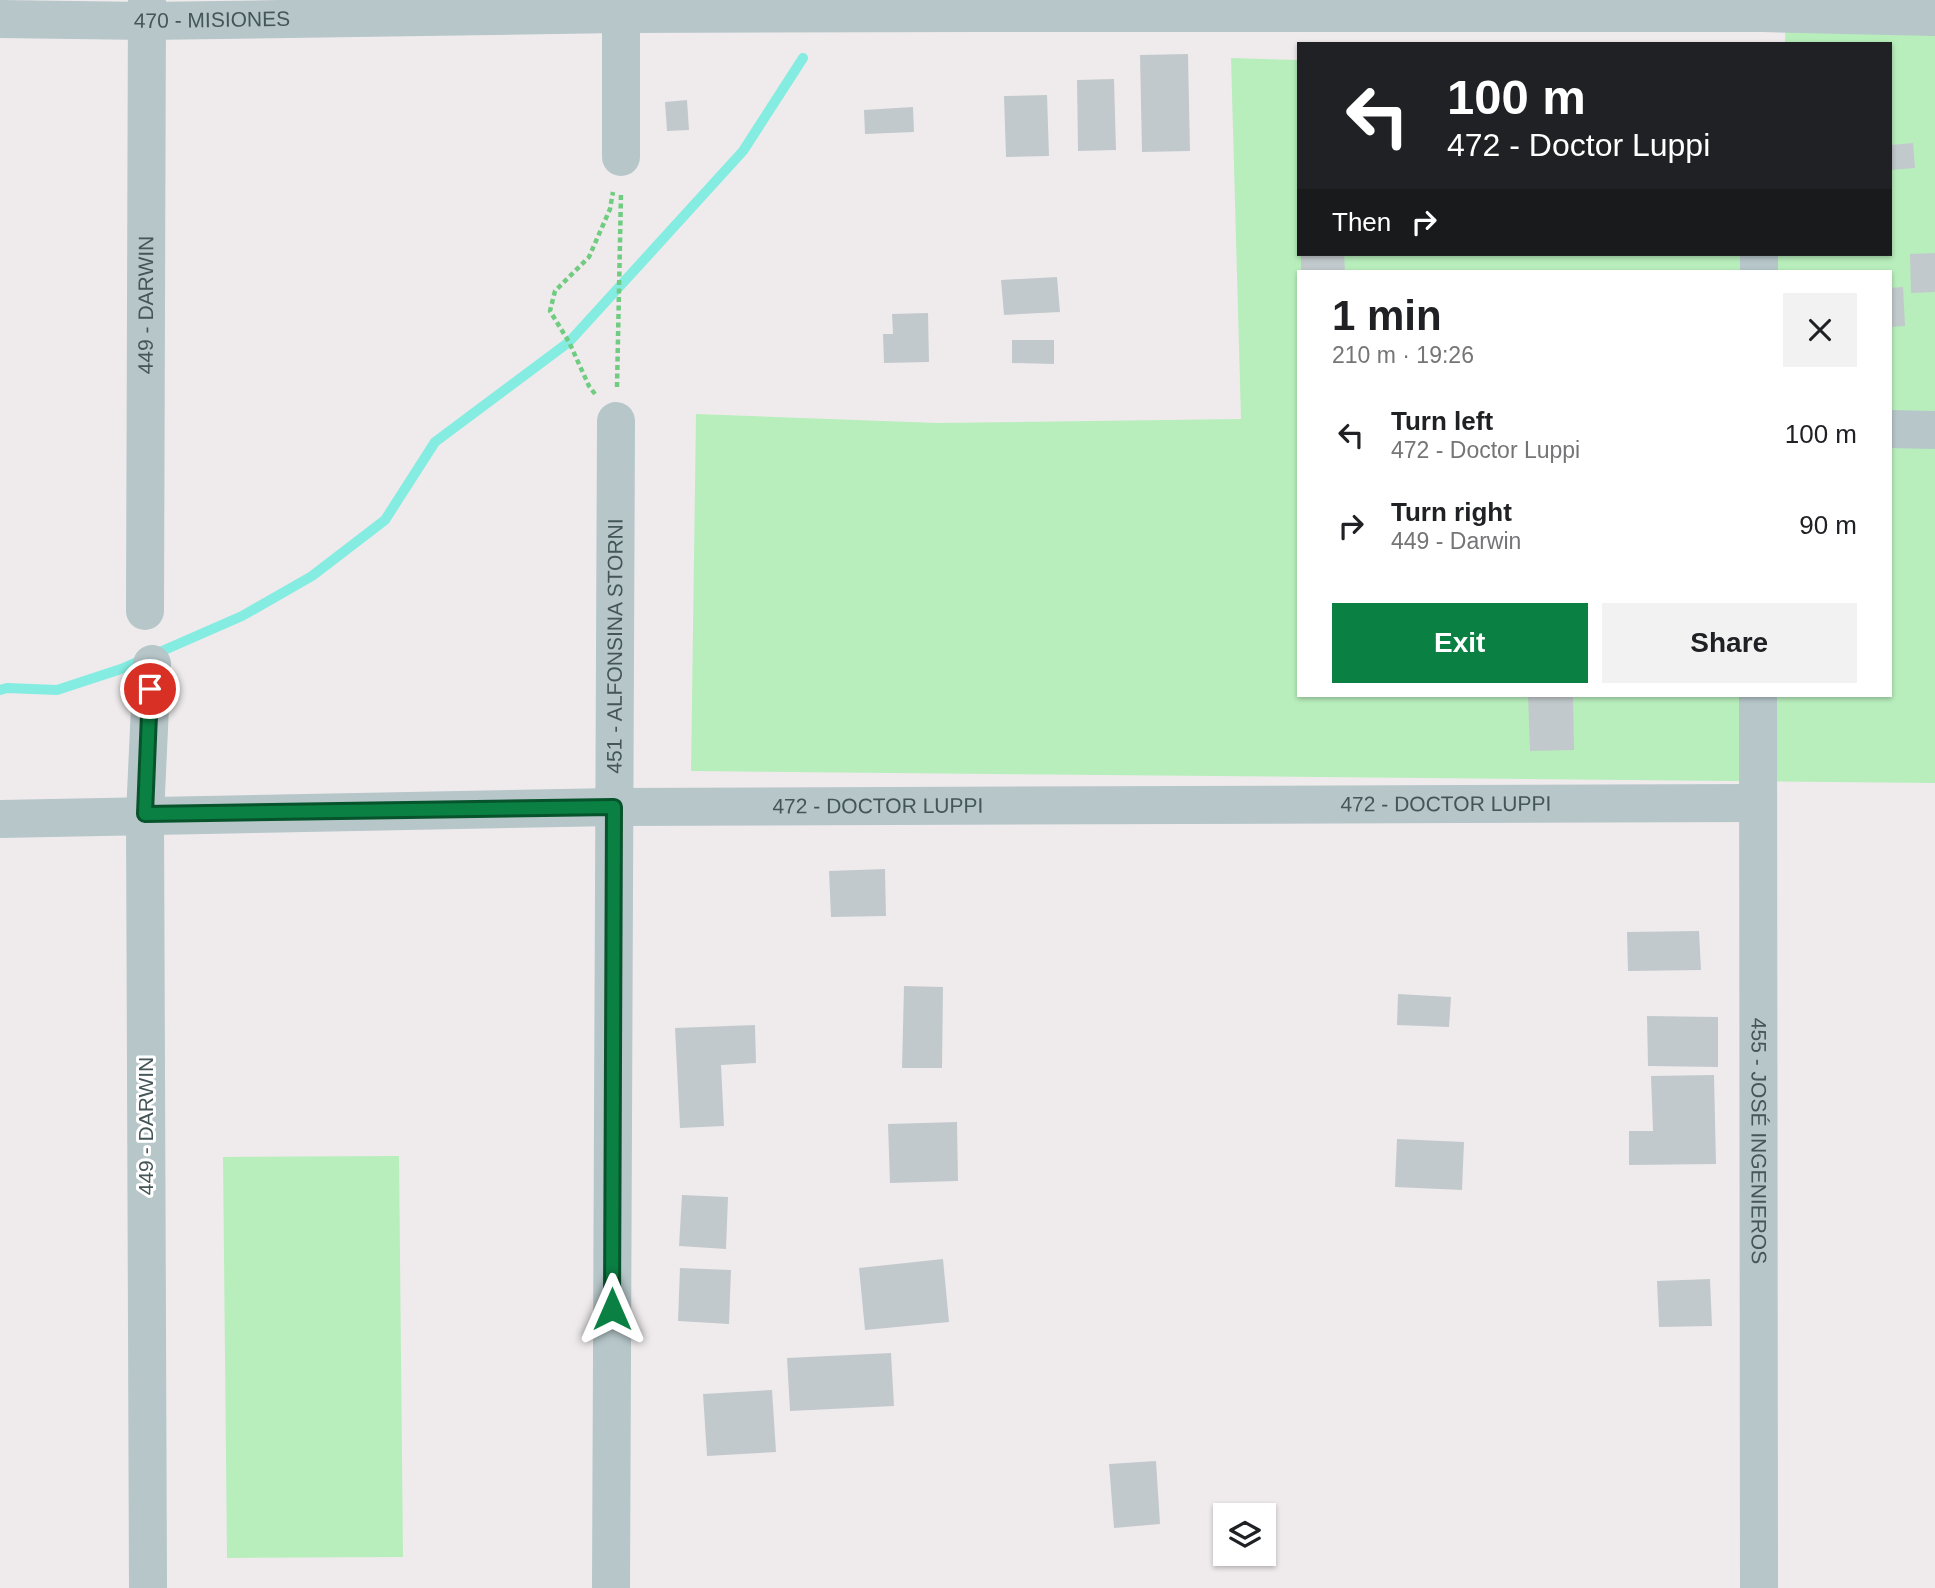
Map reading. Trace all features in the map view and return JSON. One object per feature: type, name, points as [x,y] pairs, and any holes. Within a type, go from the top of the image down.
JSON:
[{"type":"street","name":"470 - MISIONES","points":[[0,19],[147,10],[620,7],[1762,19],[1935,17]]},
{"type":"street","points":[[620,7],[621,157]]},
{"type":"street","name":"449 - DARWIN","points":[[145,611],[147,10]]},
{"type":"street","name":"451 - ALFONSINA STORNI","points":[[611,1588],[616,421]]},
{"type":"street","points":[[1892,429],[1935,430]]},
{"type":"street","name":"449 - DARWIN","points":[[148,1588],[145,814],[152,664]]},
{"type":"street","name":"455 - JOSÉ INGENIEROS","points":[[1758,697],[1759,1588]]},
{"type":"street","name":"472 - DOCTOR LUPPI","points":[[0,819],[145,814],[614,807],[1758,803]]},
{"type":"path","points":[[616,421],[621,157]]},
{"type":"path","points":[[616,421],[589,386],[569,342],[550,311],[555,291],[589,257],[610,209],[621,157]]},
{"type":"green space","points":[[1786,0],[1935,0],[1935,783],[691,771],[696,414],[937,423],[1241,419],[1231,58],[1297,60],[1297,256],[1892,256],[1892,42],[1785,42]]},
{"type":"green space","points":[[399,1156],[403,1557],[227,1558],[223,1157]]},
{"type":"building","points":[[1188,54],[1190,151],[1142,152],[1140,55]]},
{"type":"building","points":[[1114,79],[1116,150],[1078,151],[1077,80]]},
{"type":"building","points":[[1047,95],[1049,156],[1006,157],[1004,96]]},
{"type":"building","points":[[687,100],[689,130],[667,131],[665,102]]},
{"type":"building","points":[[913,107],[914,132],[865,134],[864,110]]},
{"type":"building","points":[[1913,143],[1915,168],[1892,170],[1892,145]]},
{"type":"building","points":[[1935,253],[1935,292],[1911,293],[1910,254]]},
{"type":"building","points":[[1301,256],[1344,256],[1345,270],[1301,270]]},
{"type":"building","points":[[1057,277],[1060,312],[1004,315],[1001,280]]},
{"type":"building","points":[[1903,287],[1905,326],[1892,327],[1892,288]]},
{"type":"building","points":[[928,313],[929,362],[884,363],[883,334],[893,334],[892,314]]},
{"type":"building","points":[[1012,340],[1054,340],[1054,364],[1012,363]]},
{"type":"building","points":[[1528,697],[1573,697],[1574,750],[1530,751]]},
{"type":"building","points":[[885,869],[886,916],[831,917],[829,871]]},
{"type":"building","points":[[1699,931],[1701,970],[1628,971],[1627,932]]},
{"type":"building","points":[[904,986],[943,987],[942,1068],[902,1068]]},
{"type":"building","points":[[1398,994],[1451,997],[1449,1027],[1397,1025]]},
{"type":"building","points":[[1647,1016],[1718,1017],[1718,1067],[1648,1066]]},
{"type":"building","points":[[755,1025],[756,1063],[721,1065],[724,1126],[680,1128],[675,1028]]},
{"type":"building","points":[[1714,1075],[1716,1164],[1629,1165],[1629,1131],[1653,1131],[1651,1076]]},
{"type":"building","points":[[957,1122],[958,1181],[890,1183],[888,1124]]},
{"type":"building","points":[[1397,1139],[1464,1142],[1462,1190],[1395,1187]]},
{"type":"building","points":[[682,1195],[728,1197],[726,1249],[679,1246]]},
{"type":"building","points":[[943,1259],[949,1322],[865,1330],[859,1268]]},
{"type":"building","points":[[680,1268],[731,1270],[729,1324],[678,1321]]},
{"type":"building","points":[[1710,1279],[1712,1326],[1659,1327],[1657,1281]]},
{"type":"building","points":[[891,1353],[894,1406],[790,1411],[787,1358]]},
{"type":"building","points":[[772,1390],[776,1452],[707,1456],[703,1394]]},
{"type":"building","points":[[1156,1461],[1160,1524],[1114,1528],[1109,1464]]},
{"type":"waterway","points":[[0,690],[57,690],[121,669],[242,616],[312,576],[385,520],[435,442],[569,342],[743,151],[803,58]]},
{"type":"route","points":[[150,689],[145,814],[614,807],[612,1309]]}]
